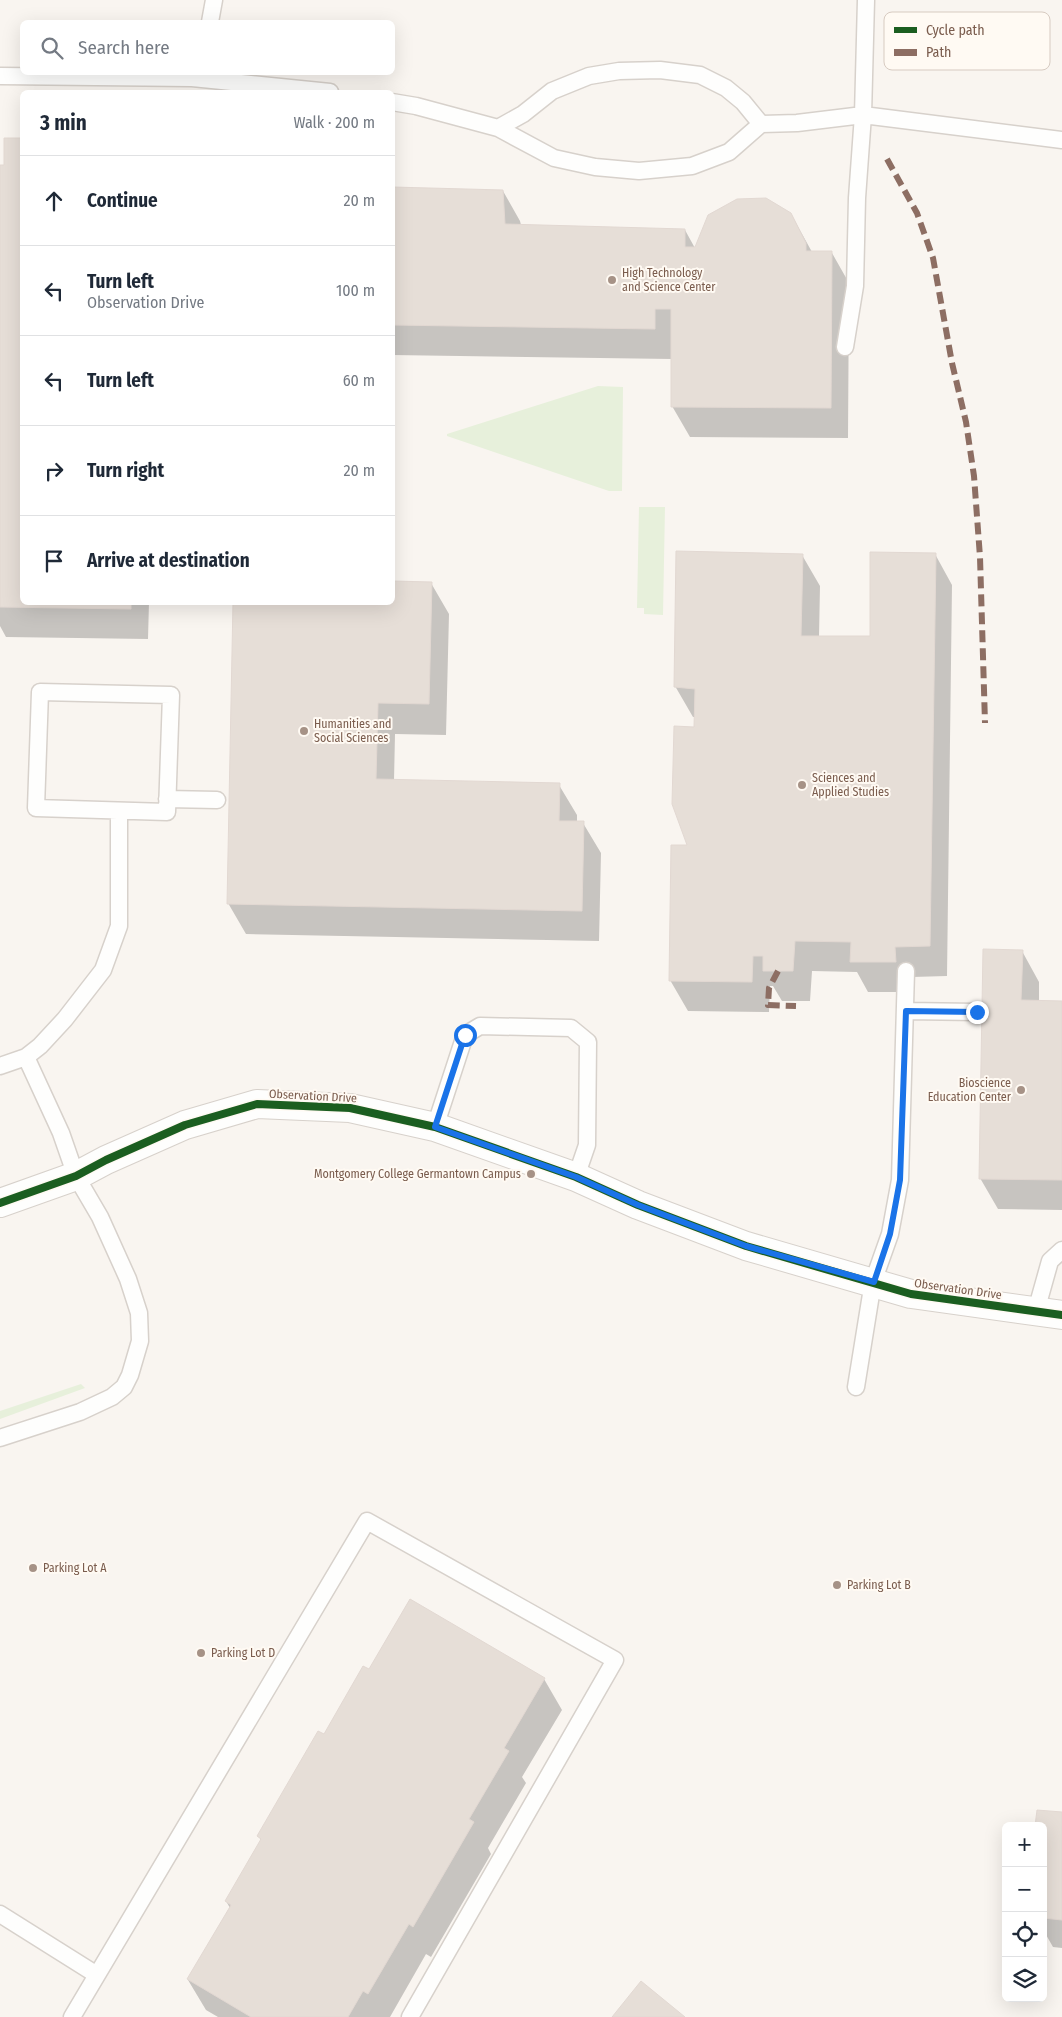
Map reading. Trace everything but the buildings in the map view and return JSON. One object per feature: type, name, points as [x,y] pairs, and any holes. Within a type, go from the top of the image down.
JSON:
[{"type":"street","name":"Observation Drive","points":[[0,1203],[76,1176],[106,1160],[185,1125],[257,1104],[350,1108],[435,1127],[576,1177],[638,1205],[746,1246],[911,1294],[1049,1313]]},
{"type":"lane","points":[[210,20],[214,0]]},
{"type":"lane","points":[[845,346],[855,286],[866,0]]},
{"type":"lane","points":[[498,128],[523,114],[552,91],[589,76],[619,71],[652,70],[700,75],[726,88],[743,102],[761,124]]},
{"type":"lane","points":[[0,76],[199,76],[314,90]]},
{"type":"lane","points":[[395,102],[416,106],[498,128],[554,158],[595,167],[639,170],[692,166],[729,152],[761,124],[797,123],[863,116],[1062,140]]},
{"type":"lane","points":[[40,692],[171,695],[167,812],[119,811],[36,808],[40,692]]},
{"type":"lane","points":[[167,799],[217,800]]},
{"type":"lane","points":[[0,1066],[26,1057],[66,1020],[103,970],[119,926],[119,811]]},
{"type":"lane","points":[[856,1387],[874,1282],[890,1234],[900,1180],[906,971]]},
{"type":"lane","points":[[906,1011],[977,1012]]},
{"type":"lane","points":[[435,1127],[465,1035],[480,1026],[571,1028],[588,1042],[587,1145],[576,1177]]},
{"type":"lane","points":[[0,1438],[80,1412],[103,1402],[124,1387],[135,1362],[140,1341],[139,1313],[128,1279],[100,1217],[76,1176],[61,1133],[26,1057]]},
{"type":"lane","points":[[1049,1313],[1050,1261],[1062,1250]]},
{"type":"lane","points":[[72,2017],[367,1522],[615,1660],[410,2017]]},
{"type":"lane","points":[[0,1914],[96,1975]]},
{"type":"green space","points":[[598,386],[623,387],[622,491],[609,491],[447,436],[447,434]]},
{"type":"green space","points":[[639,507],[665,507],[663,615],[644,614],[644,608],[637,608]]},
{"type":"green space","points":[[81,1384],[85,1388],[0,1419],[0,1411]]},
{"type":"marked path","points":[[887,159],[917,213],[933,258],[952,363],[966,422],[974,476],[980,557],[985,723]]},
{"type":"marked path","points":[[778,971],[769,988],[768,1005],[796,1006]]},
{"type":"cycle path","points":[[0,1203],[76,1176],[106,1160],[185,1125],[257,1104],[350,1108],[435,1127],[576,1177],[638,1205],[746,1246],[911,1294],[1062,1315]]},
{"type":"place","name":"High Technology and Science Center","points":[[612,280]]},
{"type":"place","name":"Humanities and Social Sciences","points":[[304,731]]},
{"type":"place","name":"Sciences and Applied Studies","points":[[802,785]]},
{"type":"place","name":"Bioscience Education Center","points":[[1021,1090]]},
{"type":"place","name":"Montgomery College Germantown Campus","points":[[531,1174]]},
{"type":"place","name":"Parking Lot A","points":[[33,1568]]},
{"type":"place","name":"Parking Lot B","points":[[837,1585]]},
{"type":"place","name":"Parking Lot D","points":[[201,1653]]},
{"type":"route","points":[[465,1035],[435,1127],[576,1177],[638,1205],[746,1246],[874,1282],[890,1234],[900,1180],[906,1011],[977,1012]]}]
